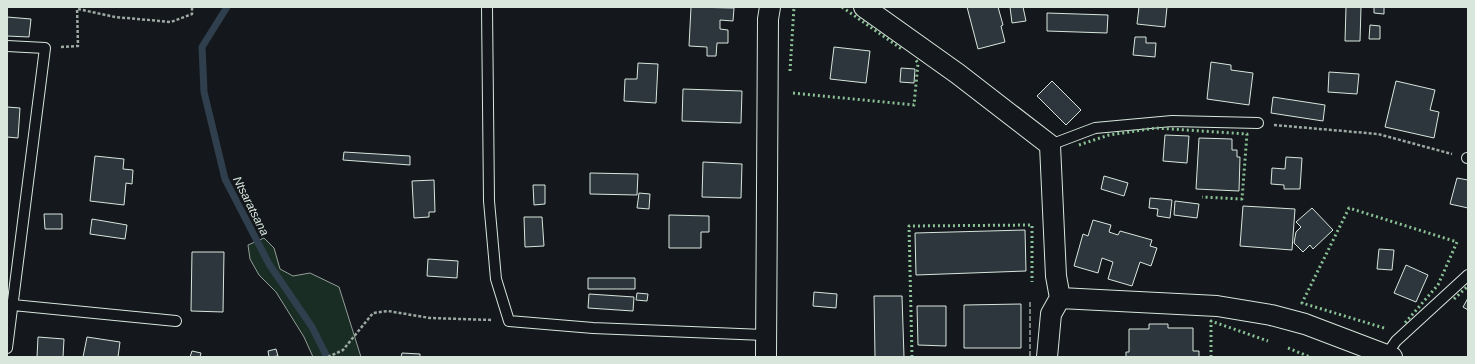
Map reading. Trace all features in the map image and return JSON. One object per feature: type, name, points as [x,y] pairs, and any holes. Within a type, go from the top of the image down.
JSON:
[{"type":"street","points":[[766,357],[768,19],[770,7]]},
{"type":"street","points":[[864,7],[958,74],[1050,145],[1056,276],[1060,298],[1051,314],[1047,357]]},
{"type":"street","points":[[1060,298],[1217,306],[1271,315],[1305,324],[1390,355]]},
{"type":"lane","points":[[487,7],[489,201],[496,279],[509,321],[594,328],[766,335]]},
{"type":"lane","points":[[7,46],[45,48],[7,348]]},
{"type":"lane","points":[[1050,145],[1095,128],[1172,121],[1258,123]]},
{"type":"lane","points":[[1390,355],[1396,341],[1468,275]]},
{"type":"lane","points":[[13,305],[176,321]]},
{"type":"path","points":[[45,48],[78,46],[77,8],[115,17],[171,22],[192,14],[192,7]]},
{"type":"path","points":[[1258,123],[1378,134],[1468,158]]},
{"type":"path","points":[[328,357],[344,350],[373,313],[388,311],[430,318],[509,321]]},
{"type":"green space","points":[[264,238],[274,248],[280,269],[293,276],[310,273],[339,287],[361,357],[313,357],[304,337],[276,292],[259,275],[250,259],[248,245]]},
{"type":"building","points":[[691,7],[734,8],[733,21],[720,20],[720,29],[728,30],[728,43],[717,43],[716,56],[707,56],[707,47],[689,46]]},
{"type":"building","points":[[967,7],[998,7],[1003,25],[1001,26],[1005,42],[978,49]]},
{"type":"building","points":[[1010,7],[1023,7],[1026,21],[1012,23]]},
{"type":"building","points":[[1139,7],[1167,7],[1165,27],[1137,24]]},
{"type":"building","points":[[1346,7],[1361,7],[1360,41],[1345,41]]},
{"type":"building","points":[[1374,7],[1384,7],[1384,14],[1374,13]]},
{"type":"building","points":[[1047,13],[1108,15],[1107,33],[1047,31]]},
{"type":"building","points":[[7,17],[31,19],[29,37],[7,36]]},
{"type":"building","points":[[1370,25],[1380,26],[1380,39],[1369,39]]},
{"type":"building","points":[[1135,37],[1146,37],[1146,43],[1156,43],[1155,57],[1133,55]]},
{"type":"building","points":[[834,47],[870,51],[866,83],[830,79]]},
{"type":"building","points":[[1211,62],[1231,65],[1231,70],[1253,73],[1249,105],[1207,99]]},
{"type":"building","points":[[638,63],[658,64],[656,103],[624,101],[625,79],[637,79]]},
{"type":"building","points":[[901,68],[915,69],[914,83],[900,82]]},
{"type":"building","points":[[1329,72],[1359,74],[1357,94],[1328,92]]},
{"type":"building","points":[[1052,81],[1081,110],[1066,125],[1037,96]]},
{"type":"building","points":[[1396,81],[1435,90],[1430,110],[1439,112],[1434,138],[1385,127]]},
{"type":"building","points":[[683,89],[742,91],[741,123],[682,121]]},
{"type":"building","points":[[1273,97],[1325,105],[1323,121],[1271,113]]},
{"type":"building","points":[[7,107],[20,108],[18,138],[7,137]]},
{"type":"building","points":[[1165,135],[1189,136],[1187,163],[1163,161]]},
{"type":"building","points":[[1199,138],[1232,139],[1232,150],[1237,150],[1237,157],[1240,157],[1239,191],[1196,189]]},
{"type":"building","points":[[344,152],[410,156],[410,165],[343,160]]},
{"type":"building","points":[[95,156],[124,159],[123,169],[133,170],[132,184],[126,183],[124,205],[90,201]]},
{"type":"building","points":[[1286,157],[1302,158],[1300,189],[1284,189],[1284,185],[1271,184],[1272,168],[1285,169]]},
{"type":"building","points":[[703,162],[742,164],[741,198],[702,197]]},
{"type":"building","points":[[590,173],[638,174],[637,195],[590,194]]},
{"type":"building","points":[[1104,176],[1128,183],[1124,196],[1101,189]]},
{"type":"building","points":[[1457,178],[1468,180],[1468,208],[1450,204]]},
{"type":"building","points":[[434,180],[435,212],[429,212],[429,217],[414,218],[412,181]]},
{"type":"building","points":[[533,185],[545,185],[545,204],[534,205]]},
{"type":"building","points":[[639,193],[650,194],[649,209],[637,208]]},
{"type":"building","points":[[1150,198],[1172,200],[1170,218],[1157,216],[1158,209],[1149,208]]},
{"type":"building","points":[[1175,201],[1199,204],[1197,218],[1174,215]]},
{"type":"building","points":[[1243,206],[1295,209],[1292,250],[1240,246]]},
{"type":"building","points":[[1312,208],[1333,230],[1313,249],[1310,245],[1303,252],[1294,243],[1296,232],[1301,227],[1296,222]]},
{"type":"building","points":[[44,214],[62,214],[62,229],[45,229]]},
{"type":"building","points":[[669,215],[709,216],[709,232],[701,232],[701,248],[669,248]]},
{"type":"building","points":[[524,217],[542,217],[544,246],[525,247]]},
{"type":"building","points":[[92,219],[127,225],[125,239],[90,234]]},
{"type":"building","points":[[1093,220],[1111,225],[1109,232],[1118,235],[1120,231],[1152,240],[1150,246],[1157,248],[1151,266],[1140,262],[1132,286],[1108,279],[1113,262],[1102,258],[1098,273],[1074,266],[1083,234],[1088,236]]},
{"type":"building","points":[[1025,230],[1026,271],[916,275],[915,233]]},
{"type":"building","points":[[1379,249],[1394,250],[1392,270],[1377,269]]},
{"type":"building","points":[[192,252],[224,252],[223,312],[191,311]]},
{"type":"building","points":[[428,259],[458,261],[457,278],[427,276]]},
{"type":"building","points":[[1406,265],[1428,275],[1416,302],[1394,293]]},
{"type":"building","points":[[588,278],[635,278],[635,289],[588,289]]},
{"type":"building","points":[[814,292],[837,294],[836,308],[813,306]]},
{"type":"building","points":[[637,293],[648,294],[647,301],[636,300]]},
{"type":"building","points":[[589,294],[634,297],[633,311],[588,308]]},
{"type":"building","points":[[874,296],[902,296],[904,357],[875,357]]},
{"type":"building","points":[[1468,298],[1468,310],[1463,307]]},
{"type":"building","points":[[1021,304],[1021,348],[964,348],[964,305]]},
{"type":"building","points":[[917,306],[946,306],[946,346],[918,345]]},
{"type":"building","points":[[1149,324],[1168,324],[1168,328],[1193,328],[1193,351],[1199,351],[1199,357],[1126,357],[1126,352],[1129,352],[1129,329],[1149,329]]},
{"type":"building","points":[[38,337],[64,339],[63,357],[37,357]]},
{"type":"building","points":[[87,337],[120,342],[118,357],[83,357]]},
{"type":"building","points":[[276,349],[278,356],[269,357],[268,351]]},
{"type":"building","points":[[192,351],[201,353],[200,357],[190,357]]},
{"type":"building","points":[[402,353],[420,354],[420,357],[401,357]]},
{"type":"waterway","name":"Ntsaratsana","points":[[227,7],[202,47],[204,92],[225,179],[269,264],[312,327],[327,357]]},
{"type":"hedge","points":[[790,71],[794,7]]},
{"type":"hedge","points":[[842,7],[903,50]]},
{"type":"hedge","points":[[793,93],[914,105],[918,63],[915,59]]},
{"type":"hedge","points":[[1079,145],[1109,135],[1156,128],[1247,134],[1242,199],[1202,197]]},
{"type":"hedge","points":[[1384,328],[1302,303],[1349,208],[1457,242],[1438,285],[1404,324]]},
{"type":"hedge","points":[[912,357],[909,226],[1032,225],[1032,282]]},
{"type":"hedge","points":[[1454,299],[1468,286]]},
{"type":"hedge","points":[[1211,357],[1211,321],[1268,341]]},
{"type":"hedge","points":[[1288,348],[1310,357]]},
{"type":"fence","points":[[1030,302],[1030,357]]}]
